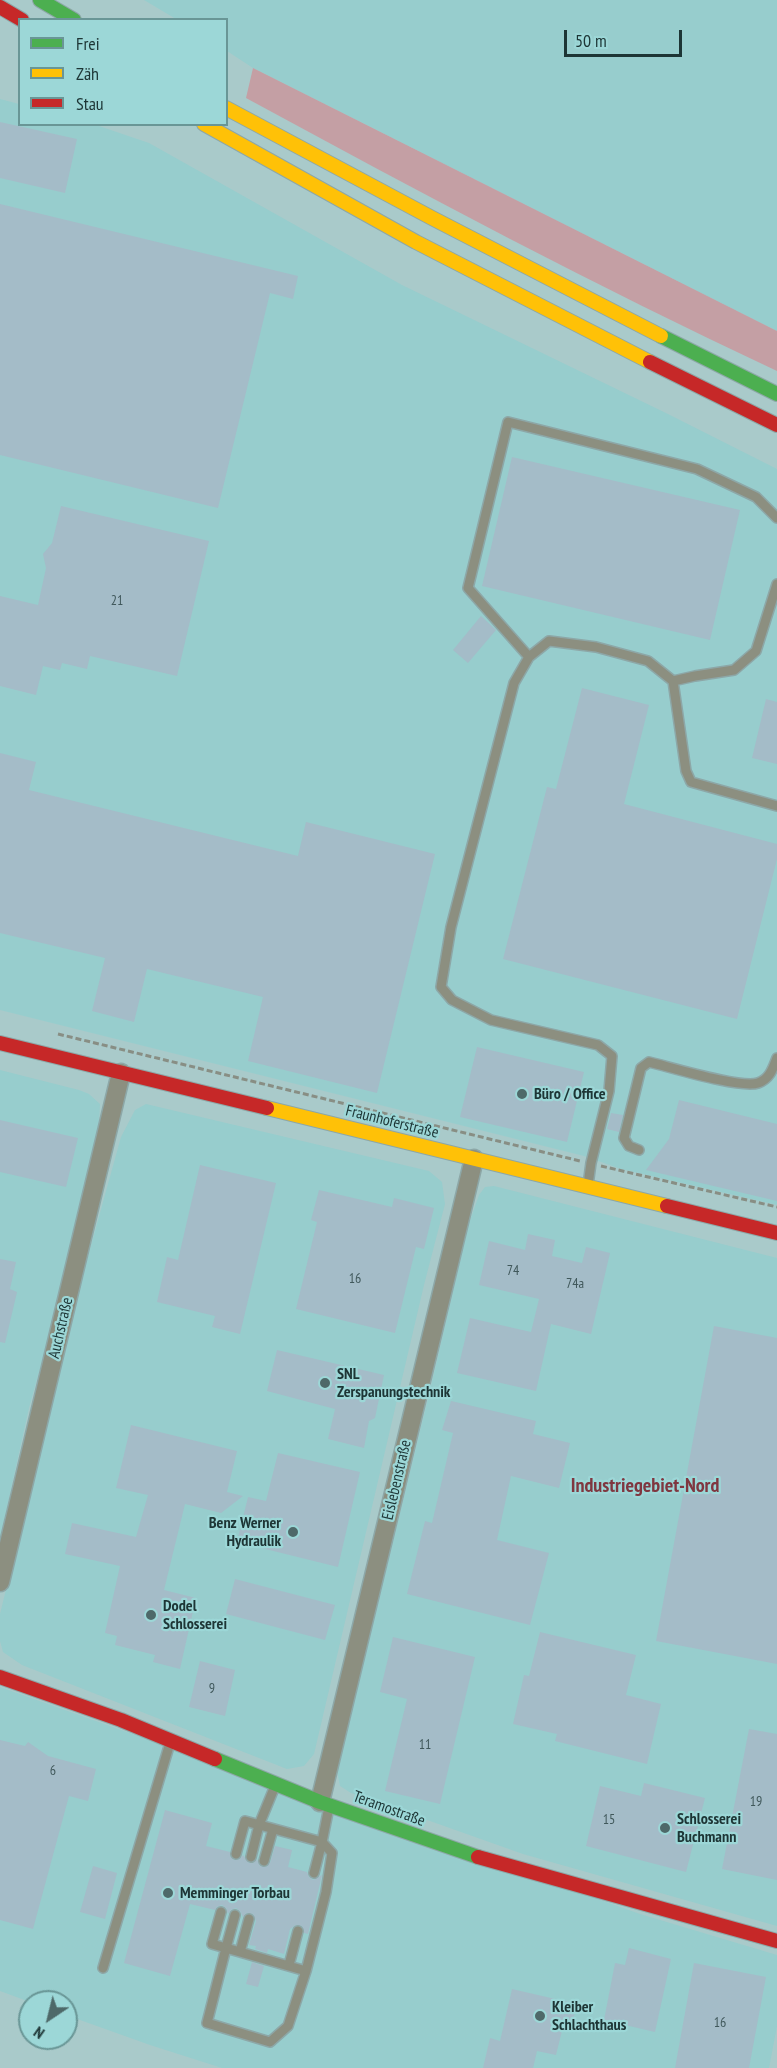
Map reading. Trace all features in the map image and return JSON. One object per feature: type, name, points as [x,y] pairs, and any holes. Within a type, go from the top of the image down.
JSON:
[{"type":"main road","points":[[40,0],[71,18]]},
{"type":"main road","points":[[0,7],[19,18]]},
{"type":"main road","points":[[228,109],[516,263],[777,394]]},
{"type":"main road","points":[[208,126],[390,228],[633,355],[777,425]]},
{"type":"main road","name":"Fraunhoferstraße","points":[[0,1043],[777,1233]]},
{"type":"main road","name":"Teramostraße","points":[[0,1677],[121,1720],[325,1803],[501,1865],[777,1941]]},
{"type":"street","name":"Auchstraße","points":[[0,1582],[121,1073]]},
{"type":"street","name":"Eislebenstraße","points":[[325,1803],[474,1159]]},
{"type":"lane","points":[[529,657],[468,588],[508,422],[697,469],[756,496],[777,518]]},
{"type":"lane","points":[[673,681],[734,670],[756,651],[777,584]]},
{"type":"lane","points":[[587,1186],[609,1090],[612,1056],[598,1045],[491,1020],[452,1000],[441,987],[451,927],[514,683],[529,657],[549,641],[596,647],[648,661],[673,681],[686,771],[691,782],[777,806]]},
{"type":"lane","points":[[639,1150],[629,1146],[624,1138],[641,1068],[648,1062],[731,1083],[758,1083],[772,1073],[777,1058]]},
{"type":"lane","points":[[103,1968],[171,1740]]},
{"type":"lane","points":[[251,1857],[259,1825],[276,1784]]},
{"type":"lane","points":[[314,1873],[322,1842],[325,1803]]},
{"type":"lane","points":[[235,1915],[207,2023],[270,2042],[288,2026],[306,1971],[326,1892],[332,1853],[322,1842],[245,1821],[236,1854]]},
{"type":"lane","points":[[264,1861],[273,1829]]},
{"type":"lane","points":[[221,1912],[212,1944],[306,1971]]},
{"type":"lane","points":[[240,1952],[249,1919]]},
{"type":"lane","points":[[289,1965],[298,1931]]},
{"type":"path","points":[[57,1033],[591,1164],[777,1207]]},
{"type":"shaded area","points":[[144,0],[777,0],[777,331],[253,68],[228,52],[228,18],[174,18]]},
{"type":"shaded area","points":[[253,68],[777,331],[777,371],[510,239],[246,98]]},
{"type":"shaded area","points":[[0,99],[18,104],[18,126],[99,126],[149,143],[402,285],[777,469],[777,1205],[621,1169],[584,1156],[0,1010]]},
{"type":"shaded area","points":[[0,1070],[79,1090],[89,1094],[100,1104],[99,1124],[88,1177],[53,1322],[29,1408],[0,1539]]},
{"type":"shaded area","points":[[146,1104],[429,1171],[442,1182],[445,1204],[314,1754],[304,1766],[287,1769],[22,1665],[3,1652],[0,1641],[0,1614],[85,1267],[121,1137],[135,1110]]},
{"type":"shaded area","points":[[494,1186],[777,1258],[777,1926],[523,1854],[351,1793],[340,1786],[337,1771],[469,1223],[479,1195],[485,1187]]},
{"type":"shaded area","points":[[0,1687],[640,1914],[777,1955],[777,2026],[769,2068],[222,2068],[78,2019],[78,1990],[18,1990],[18,1998],[0,1991]]},
{"type":"building","points":[[0,122],[77,139],[65,193],[0,178]]},
{"type":"building","points":[[0,204],[298,276],[293,299],[270,293],[218,508],[0,455]]},
{"type":"building","points":[[512,457],[740,510],[710,640],[482,586]]},
{"type":"building","points":[[61,506],[209,541],[177,676],[90,656],[87,669],[62,663],[60,670],[43,666],[36,695],[0,686],[0,596],[38,605],[46,568],[43,554],[52,543]]},
{"type":"building","points":[[481,616],[496,630],[468,663],[453,650]]},
{"type":"building","points":[[582,688],[649,705],[624,804],[777,844],[777,859],[737,1019],[503,959],[547,787],[556,789]]},
{"type":"building","points":[[766,699],[777,702],[777,764],[752,758]]},
{"type":"building","points":[[0,753],[36,762],[29,790],[298,856],[306,822],[435,854],[377,1093],[248,1061],[263,997],[147,969],[134,1022],[92,1011],[105,958],[0,933]]},
{"type":"building","name":"Büro / Office","points":[[477,1047],[584,1072],[567,1142],[460,1117]]},
{"type":"building","points":[[679,1100],[777,1124],[777,1201],[646,1170],[669,1139]]},
{"type":"building","points":[[611,1113],[623,1115],[619,1132],[607,1129]]},
{"type":"building","points":[[0,1120],[78,1138],[66,1187],[0,1172]]},
{"type":"building","points":[[200,1165],[276,1183],[240,1334],[212,1327],[215,1316],[157,1302],[167,1257],[178,1260]]},
{"type":"building","points":[[319,1190],[392,1207],[394,1198],[434,1208],[424,1249],[416,1247],[395,1333],[296,1309],[317,1222],[311,1220]]},
{"type":"building","points":[[528,1234],[555,1240],[552,1256],[582,1263],[586,1247],[610,1253],[591,1334],[551,1324],[536,1391],[457,1373],[470,1318],[531,1332],[539,1299],[479,1285],[489,1241],[525,1250]]},
{"type":"building","points":[[0,1259],[16,1262],[10,1289],[17,1292],[5,1343],[0,1342]]},
{"type":"building","points":[[714,1326],[777,1338],[777,1664],[656,1641]]},
{"type":"building","name":"SNL Zerspanungstechnik","points":[[277,1350],[384,1375],[375,1418],[369,1421],[364,1448],[328,1439],[335,1409],[267,1391]]},
{"type":"building","points":[[451,1401],[536,1421],[533,1434],[570,1443],[559,1488],[511,1476],[497,1540],[549,1553],[530,1625],[407,1594],[425,1521],[432,1523],[453,1433],[442,1430]]},
{"type":"building","points":[[131,1425],[237,1451],[227,1492],[243,1496],[221,1513],[185,1504],[164,1590],[196,1598],[180,1669],[153,1662],[155,1655],[115,1645],[117,1636],[105,1633],[120,1566],[65,1554],[72,1523],[136,1537],[148,1495],[116,1488]]},
{"type":"building","points":[[278,1453],[360,1472],[338,1567],[237,1542],[248,1497],[266,1501]]},
{"type":"building","points":[[235,1579],[335,1605],[325,1640],[226,1614]]},
{"type":"building","points":[[540,1632],[636,1655],[626,1695],[661,1704],[647,1764],[555,1741],[557,1734],[513,1724],[524,1675],[529,1676]]},
{"type":"building","points":[[393,1637],[475,1657],[440,1804],[385,1791],[407,1699],[380,1692]]},
{"type":"building","points":[[200,1661],[235,1670],[225,1716],[189,1707]]},
{"type":"building","points":[[749,1729],[777,1734],[777,1880],[722,1869]]},
{"type":"building","points":[[0,1740],[25,1746],[28,1742],[48,1756],[96,1769],[88,1801],[69,1796],[33,1929],[0,1920]]},
{"type":"building","name":"Schlosserei Buchmann","points":[[644,1783],[705,1798],[686,1872],[586,1846],[600,1786],[641,1796]]},
{"type":"building","points":[[165,1810],[212,1823],[206,1846],[230,1852],[234,1860],[238,1860],[243,1855],[249,1863],[257,1859],[260,1866],[266,1867],[270,1863],[275,1846],[292,1850],[288,1867],[307,1872],[313,1880],[322,1875],[308,1934],[304,1933],[302,1926],[296,1925],[290,1929],[284,1954],[268,1949],[267,1953],[255,1949],[256,1946],[249,1945],[256,1921],[253,1914],[247,1913],[243,1917],[236,1908],[228,1914],[222,1905],[215,1910],[190,1904],[170,1976],[124,1963]]},
{"type":"building","points":[[93,1866],[117,1873],[105,1919],[80,1912]]},
{"type":"building","points":[[629,1948],[671,1959],[655,2032],[604,2020],[615,1963],[625,1965]]},
{"type":"building","points":[[252,1962],[264,1966],[258,1987],[246,1984]]},
{"type":"building","points":[[694,1963],[766,1977],[749,2068],[675,2068]]},
{"type":"building","name":"Kleiber Schlachthaus","points":[[512,1989],[577,2004],[570,2032],[562,2031],[556,2055],[537,2051],[533,2068],[483,2068],[490,2038],[500,2041]]},
{"type":"traffic: fast","points":[[40,0],[71,18]]},
{"type":"traffic: fast","points":[[661,336],[777,394]]},
{"type":"traffic: fast","points":[[215,1759],[320,1802],[478,1857]]},
{"type":"traffic: slow","points":[[228,109],[661,336]]},
{"type":"traffic: slow","points":[[208,126],[416,242],[650,362]]},
{"type":"traffic: slow","points":[[267,1108],[667,1206]]},
{"type":"traffic: jam","points":[[0,7],[19,18]]},
{"type":"traffic: jam","points":[[650,362],[777,425]]},
{"type":"traffic: jam","points":[[0,1043],[267,1108]]},
{"type":"traffic: jam","points":[[667,1206],[777,1233]]},
{"type":"traffic: jam","points":[[0,1677],[121,1720],[215,1759]]},
{"type":"traffic: jam","points":[[478,1857],[777,1941]]},
{"type":"place","name":"Büro / Office","points":[[522,1094]]},
{"type":"place","name":"SNL Zerspanungstechnik","points":[[325,1383]]},
{"type":"place","name":"Benz Werner Hydraulik","points":[[293,1532]]},
{"type":"place","name":"Dodel Schlosserei","points":[[151,1615]]},
{"type":"place","name":"Schlosserei Buchmann","points":[[665,1828]]},
{"type":"place","name":"Memminger Torbau","points":[[168,1893]]},
{"type":"place","name":"Kleiber Schlachthaus","points":[[540,2016]]},
{"type":"district","name":"Industriegebiet-Nord","points":[[645,1486]]}]
